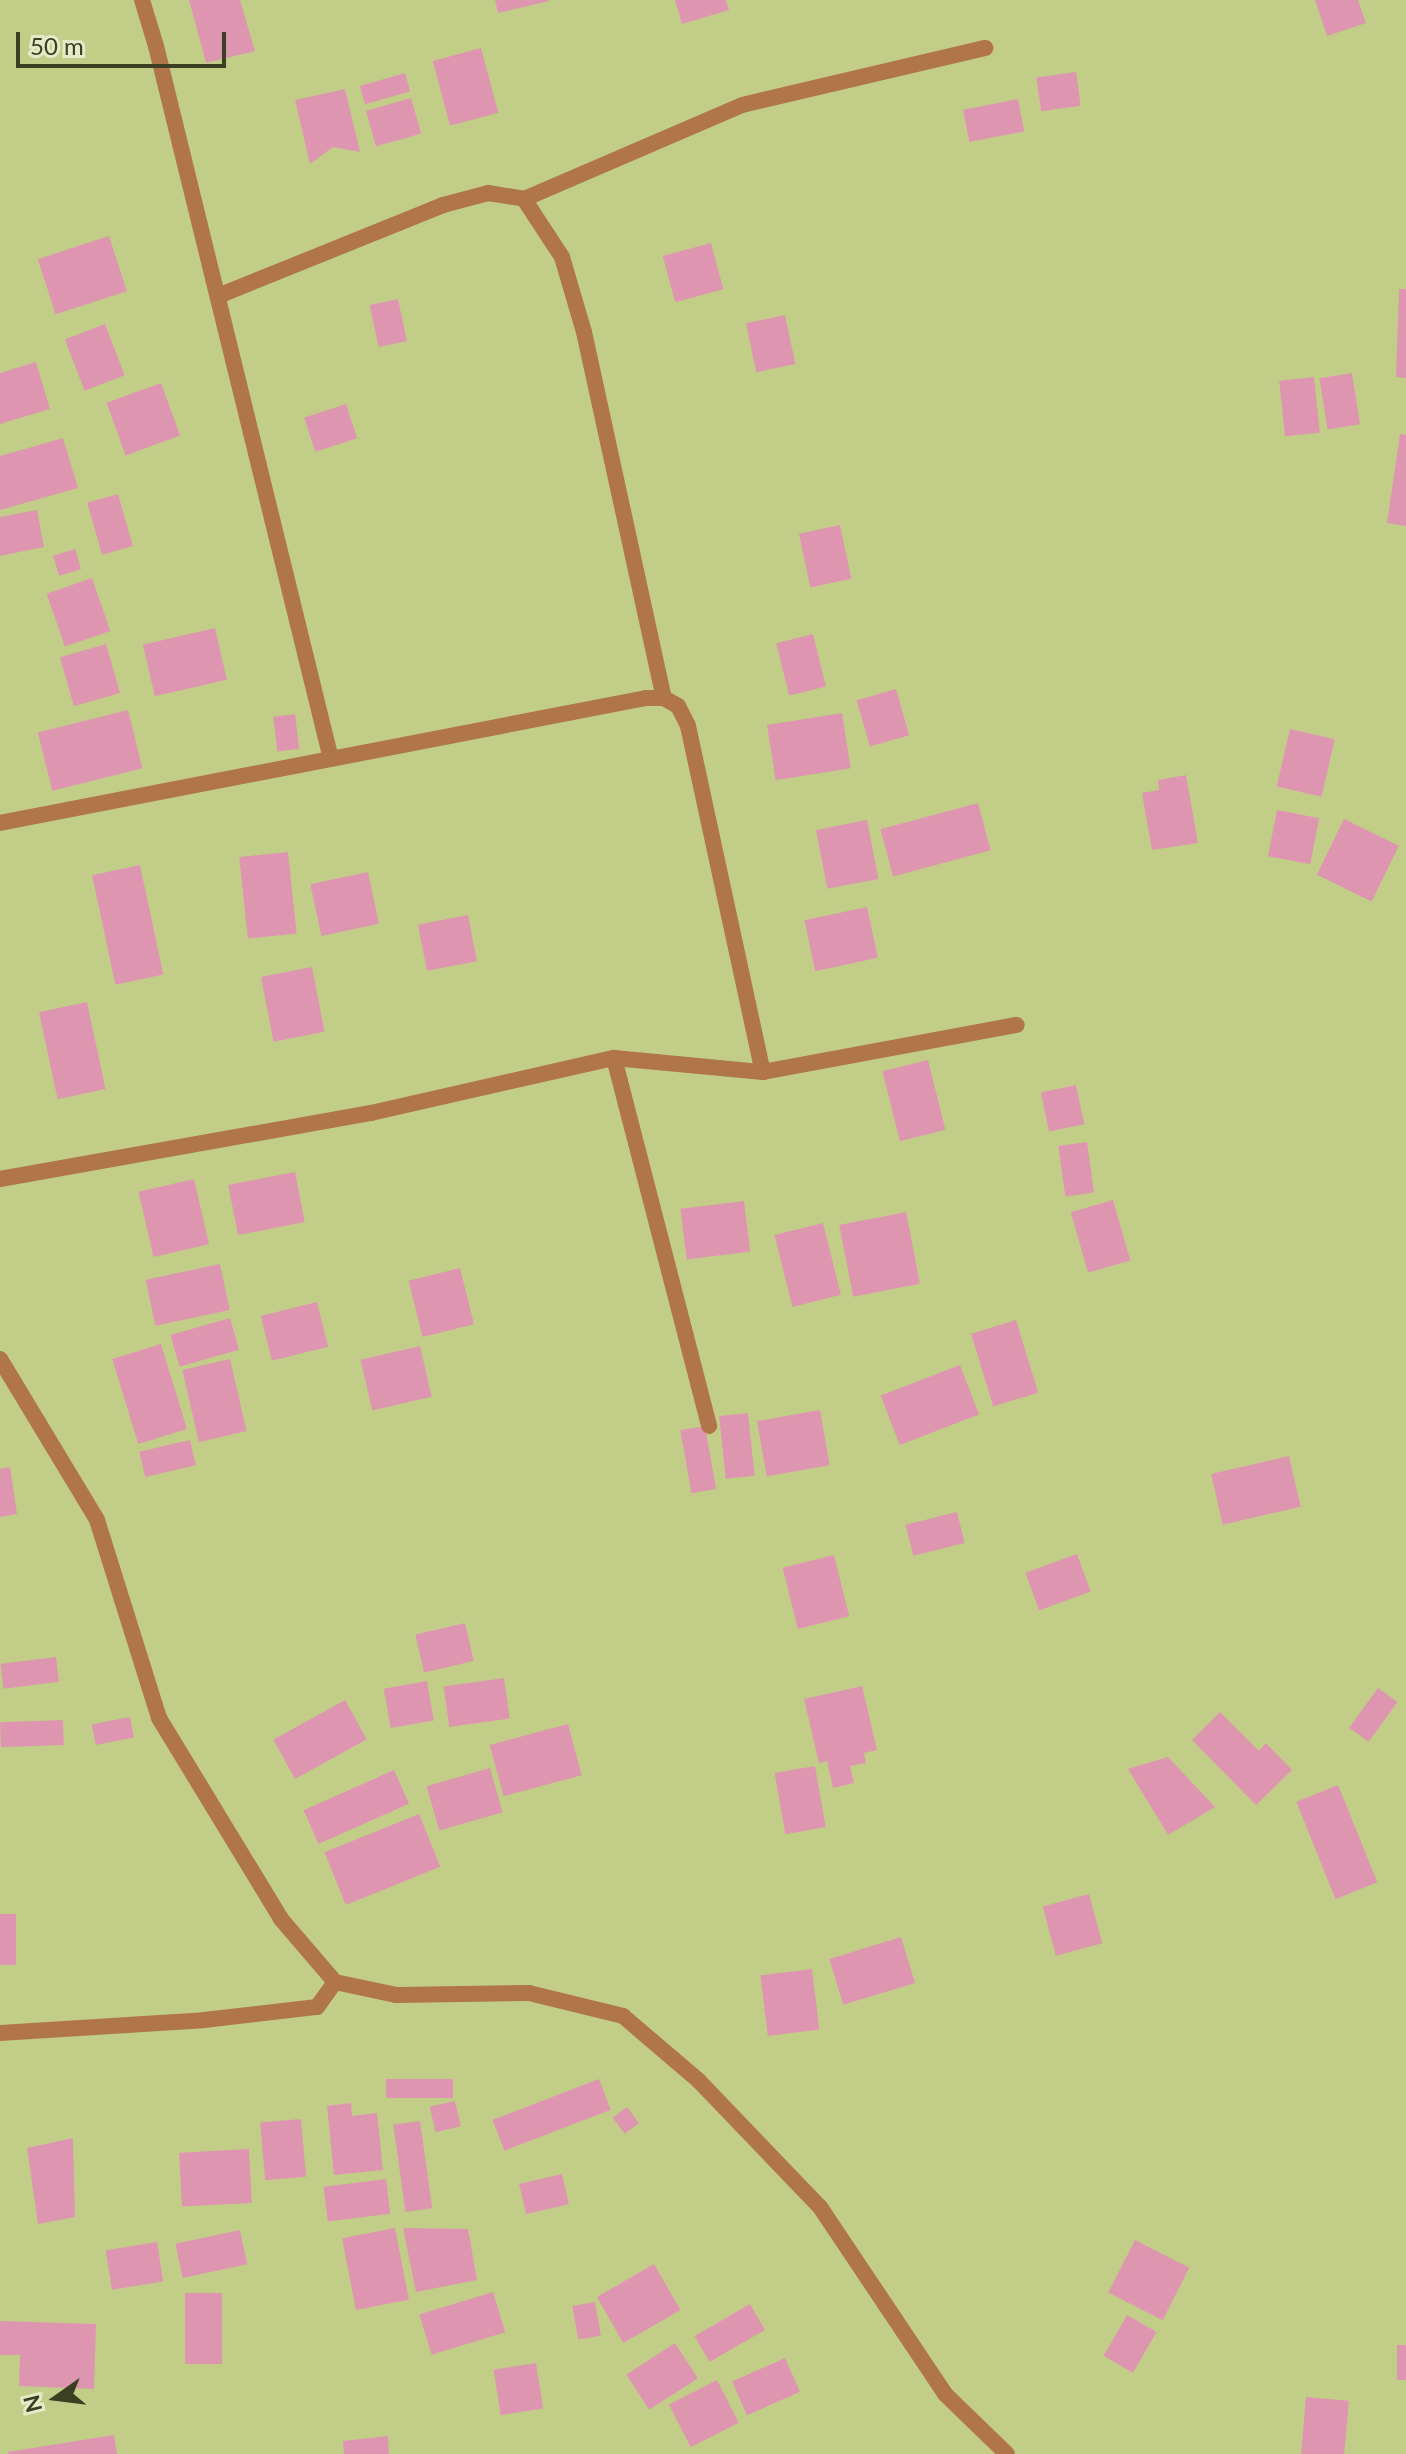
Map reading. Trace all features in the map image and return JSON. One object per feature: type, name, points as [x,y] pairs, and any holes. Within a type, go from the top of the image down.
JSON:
[{"type":"street","points":[[142,0],[331,759]]},
{"type":"street","points":[[218,296],[443,205],[488,193],[524,199],[742,105],[985,48]]},
{"type":"street","points":[[524,199],[562,257],[584,332],[664,698]]},
{"type":"street","points":[[0,823],[646,698],[664,698],[678,706],[688,726],[763,1072]]},
{"type":"street","points":[[0,1179],[371,1113],[614,1058],[763,1072],[1017,1025]]},
{"type":"street","points":[[614,1058],[709,1426]]},
{"type":"street","points":[[0,1359],[97,1520],[159,1718],[281,1919],[335,1982],[396,1995],[529,1993],[623,2016],[699,2081],[820,2207],[945,2394],[1007,2454]]},
{"type":"street","points":[[0,2033],[204,2020],[317,2007],[335,1982]]},
{"type":"building","points":[[189,0],[240,0],[255,51],[206,63]]},
{"type":"building","points":[[495,0],[549,0],[549,1],[498,13]]},
{"type":"building","points":[[675,0],[726,0],[729,10],[682,24]]},
{"type":"building","points":[[1315,0],[1358,0],[1366,23],[1327,36]]},
{"type":"building","points":[[481,48],[498,113],[450,126],[433,61]]},
{"type":"building","points":[[1076,72],[1081,106],[1041,111],[1036,78]]},
{"type":"building","points":[[405,73],[410,91],[365,104],[360,86]]},
{"type":"building","points":[[345,89],[360,152],[333,147],[310,164],[295,100]]},
{"type":"building","points":[[411,98],[421,134],[376,147],[366,111]]},
{"type":"building","points":[[1018,99],[1024,131],[969,142],[963,110]]},
{"type":"building","points":[[109,236],[127,291],[56,314],[38,259]]},
{"type":"building","points":[[711,243],[723,289],[675,302],[663,256]]},
{"type":"building","points":[[1399,289],[1406,289],[1406,378],[1396,377]]},
{"type":"building","points":[[398,299],[407,341],[379,347],[370,305]]},
{"type":"building","points":[[785,315],[795,364],[756,372],[746,323]]},
{"type":"building","points":[[105,324],[125,375],[85,391],[65,339]]},
{"type":"building","points":[[36,362],[50,409],[0,424],[0,373]]},
{"type":"building","points":[[1352,373],[1360,424],[1328,430],[1319,378]]},
{"type":"building","points":[[1314,377],[1320,433],[1285,436],[1279,381]]},
{"type":"building","points":[[161,383],[180,436],[126,455],[106,403]]},
{"type":"building","points":[[346,404],[357,438],[315,452],[304,418]]},
{"type":"building","points":[[1400,434],[1406,435],[1406,526],[1387,523]]},
{"type":"building","points":[[63,438],[78,488],[0,510],[0,456]]},
{"type":"building","points":[[118,494],[133,546],[102,555],[87,503]]},
{"type":"building","points":[[37,510],[44,547],[0,556],[0,517]]},
{"type":"building","points":[[840,525],[851,579],[810,588],[799,534]]},
{"type":"building","points":[[75,549],[81,569],[59,576],[53,556]]},
{"type":"building","points":[[92,578],[110,631],[65,647],[47,594]]},
{"type":"building","points":[[215,628],[227,680],[155,696],[143,645]]},
{"type":"building","points":[[813,634],[826,686],[789,696],[776,643]]},
{"type":"building","points":[[106,644],[120,693],[74,706],[60,657]]},
{"type":"building","points":[[896,689],[909,735],[870,746],[857,700]]},
{"type":"building","points":[[128,710],[143,768],[52,791],[38,732]]},
{"type":"building","points":[[842,713],[851,768],[776,780],[767,725]]},
{"type":"building","points":[[295,714],[299,749],[277,751],[273,717]]},
{"type":"building","points":[[1290,729],[1335,739],[1322,797],[1277,786]]},
{"type":"building","points":[[1186,775],[1198,843],[1152,850],[1142,793],[1159,790],[1158,780]]},
{"type":"building","points":[[978,803],[991,850],[893,876],[880,829]]},
{"type":"building","points":[[1277,810],[1319,818],[1310,864],[1268,856]]},
{"type":"building","points":[[1344,819],[1399,846],[1372,901],[1317,875]]},
{"type":"building","points":[[867,820],[878,879],[827,889],[816,830]]},
{"type":"building","points":[[288,852],[297,934],[248,939],[239,857]]},
{"type":"building","points":[[140,865],[163,975],[115,985],[92,875]]},
{"type":"building","points":[[368,872],[379,924],[321,936],[310,884]]},
{"type":"building","points":[[867,907],[878,958],[815,971],[804,920]]},
{"type":"building","points":[[468,915],[477,961],[427,971],[418,925]]},
{"type":"building","points":[[312,967],[325,1032],[274,1042],[261,977]]},
{"type":"building","points":[[87,1002],[106,1089],[58,1099],[39,1012]]},
{"type":"building","points":[[928,1060],[945,1130],[900,1141],[882,1071]]},
{"type":"building","points":[[1076,1085],[1084,1124],[1049,1132],[1041,1092]]},
{"type":"building","points":[[1087,1142],[1094,1193],[1065,1197],[1058,1146]]},
{"type":"building","points":[[295,1172],[305,1222],[238,1235],[228,1185]]},
{"type":"building","points":[[194,1179],[209,1244],[154,1257],[138,1192]]},
{"type":"building","points":[[1113,1200],[1130,1261],[1088,1273],[1071,1212]]},
{"type":"building","points":[[744,1201],[750,1252],[687,1259],[680,1209]]},
{"type":"building","points":[[906,1212],[920,1284],[853,1297],[839,1225]]},
{"type":"building","points":[[823,1223],[841,1295],[792,1307],[774,1235]]},
{"type":"building","points":[[220,1264],[230,1310],[155,1326],[146,1280]]},
{"type":"building","points":[[460,1268],[474,1324],[423,1337],[409,1281]]},
{"type":"building","points":[[317,1302],[328,1347],[272,1361],[261,1316]]},
{"type":"building","points":[[230,1318],[239,1350],[179,1367],[170,1335]]},
{"type":"building","points":[[1016,1320],[1038,1393],[993,1406],[971,1334]]},
{"type":"building","points":[[161,1344],[187,1429],[138,1444],[112,1359]]},
{"type":"building","points":[[420,1346],[432,1397],[372,1410],[361,1360]]},
{"type":"building","points":[[230,1359],[247,1431],[199,1442],[182,1370]]},
{"type":"building","points":[[960,1365],[979,1414],[900,1445],[881,1395]]},
{"type":"building","points":[[820,1410],[830,1465],[767,1476],[757,1421]]},
{"type":"building","points":[[748,1413],[755,1476],[726,1479],[719,1416]]},
{"type":"building","points":[[705,1426],[716,1489],[691,1493],[680,1430]]},
{"type":"building","points":[[190,1440],[196,1465],[145,1477],[139,1452]]},
{"type":"building","points":[[1289,1456],[1301,1507],[1223,1525],[1211,1474]]},
{"type":"building","points":[[10,1467],[17,1514],[0,1517],[0,1469]]},
{"type":"building","points":[[957,1512],[965,1543],[913,1556],[906,1525]]},
{"type":"building","points":[[1077,1554],[1091,1592],[1039,1610],[1025,1573]]},
{"type":"building","points":[[834,1555],[849,1616],[798,1629],[783,1568]]},
{"type":"building","points":[[465,1623],[474,1661],[424,1672],[415,1634]]},
{"type":"building","points":[[56,1657],[59,1682],[3,1689],[0,1664]]},
{"type":"building","points":[[504,1678],[510,1719],[449,1727],[444,1686]]},
{"type":"building","points":[[427,1681],[434,1720],[391,1728],[384,1689]]},
{"type":"building","points":[[862,1686],[877,1750],[864,1753],[866,1763],[850,1766],[854,1783],[833,1788],[827,1761],[819,1763],[804,1699]]},
{"type":"building","points":[[1378,1688],[1397,1702],[1369,1742],[1349,1728]]},
{"type":"building","points":[[345,1700],[367,1739],[295,1779],[273,1740]]},
{"type":"building","points":[[1220,1712],[1259,1751],[1266,1743],[1292,1770],[1256,1805],[1192,1740]]},
{"type":"building","points":[[130,1717],[134,1738],[96,1745],[92,1724]]},
{"type":"building","points":[[63,1720],[64,1745],[1,1747],[0,1722]]},
{"type":"building","points":[[568,1724],[582,1775],[503,1796],[490,1745]]},
{"type":"building","points":[[1168,1757],[1215,1807],[1168,1835],[1128,1769]]},
{"type":"building","points":[[815,1766],[826,1827],[785,1834],[775,1773]]},
{"type":"building","points":[[490,1768],[503,1812],[439,1830],[427,1786]]},
{"type":"building","points":[[394,1770],[409,1804],[319,1844],[304,1810]]},
{"type":"building","points":[[1338,1785],[1377,1882],[1336,1899],[1296,1802]]},
{"type":"building","points":[[419,1814],[440,1867],[346,1905],[324,1852]]},
{"type":"building","points":[[1089,1894],[1102,1943],[1056,1956],[1043,1906]]},
{"type":"building","points":[[0,1914],[16,1914],[16,1965],[0,1965]]},
{"type":"building","points":[[901,1937],[915,1983],[843,2005],[829,1959]]},
{"type":"building","points":[[812,1969],[819,2030],[768,2036],[760,1975]]},
{"type":"building","points":[[386,2079],[453,2079],[453,2098],[386,2098]]},
{"type":"building","points":[[599,2079],[611,2110],[504,2151],[493,2120]]},
{"type":"building","points":[[455,2101],[461,2126],[436,2132],[430,2107]]},
{"type":"building","points":[[351,2103],[352,2116],[377,2113],[383,2170],[334,2175],[327,2106]]},
{"type":"building","points":[[627,2107],[639,2123],[625,2134],[613,2118]]},
{"type":"building","points":[[301,2119],[306,2177],[265,2180],[260,2123]]},
{"type":"building","points":[[420,2121],[432,2208],[406,2212],[393,2125]]},
{"type":"building","points":[[73,2138],[75,2217],[38,2224],[27,2148]]},
{"type":"building","points":[[249,2149],[252,2203],[182,2207],[179,2153]]},
{"type":"building","points":[[562,2174],[569,2204],[526,2214],[519,2184]]},
{"type":"building","points":[[386,2179],[390,2214],[328,2221],[323,2187]]},
{"type":"building","points":[[395,2228],[409,2300],[356,2310],[342,2238]]},
{"type":"building","points":[[403,2228],[468,2229],[477,2280],[416,2292]]},
{"type":"building","points":[[240,2230],[247,2264],[183,2278],[175,2244]]},
{"type":"building","points":[[1135,2240],[1189,2268],[1163,2320],[1108,2293]]},
{"type":"building","points":[[157,2242],[163,2282],[112,2290],[106,2250]]},
{"type":"building","points":[[654,2264],[680,2310],[623,2343],[597,2297]]},
{"type":"building","points":[[493,2292],[505,2332],[432,2355],[419,2315]]},
{"type":"building","points":[[185,2293],[222,2293],[222,2364],[185,2364]]},
{"type":"building","points":[[595,2302],[601,2335],[578,2339],[572,2306]]},
{"type":"building","points":[[750,2304],[765,2330],[710,2362],[695,2336]]},
{"type":"building","points":[[1127,2315],[1156,2332],[1133,2373],[1104,2356]]},
{"type":"building","points":[[0,2321],[96,2324],[94,2389],[19,2386],[20,2355],[0,2355]]},
{"type":"building","points":[[675,2343],[698,2378],[649,2410],[626,2375]]},
{"type":"building","points":[[1397,2345],[1406,2345],[1406,2380],[1397,2380]]},
{"type":"building","points":[[785,2358],[800,2392],[747,2415],[732,2382]]},
{"type":"building","points":[[536,2363],[543,2408],[501,2415],[494,2370]]},
{"type":"building","points":[[717,2380],[739,2423],[691,2447],[669,2405]]},
{"type":"building","points":[[1306,2397],[1349,2401],[1344,2454],[1301,2454]]},
{"type":"building","points":[[114,2435],[117,2454],[8,2454],[8,2452]]},
{"type":"building","points":[[388,2436],[389,2454],[344,2454],[343,2441]]}]
